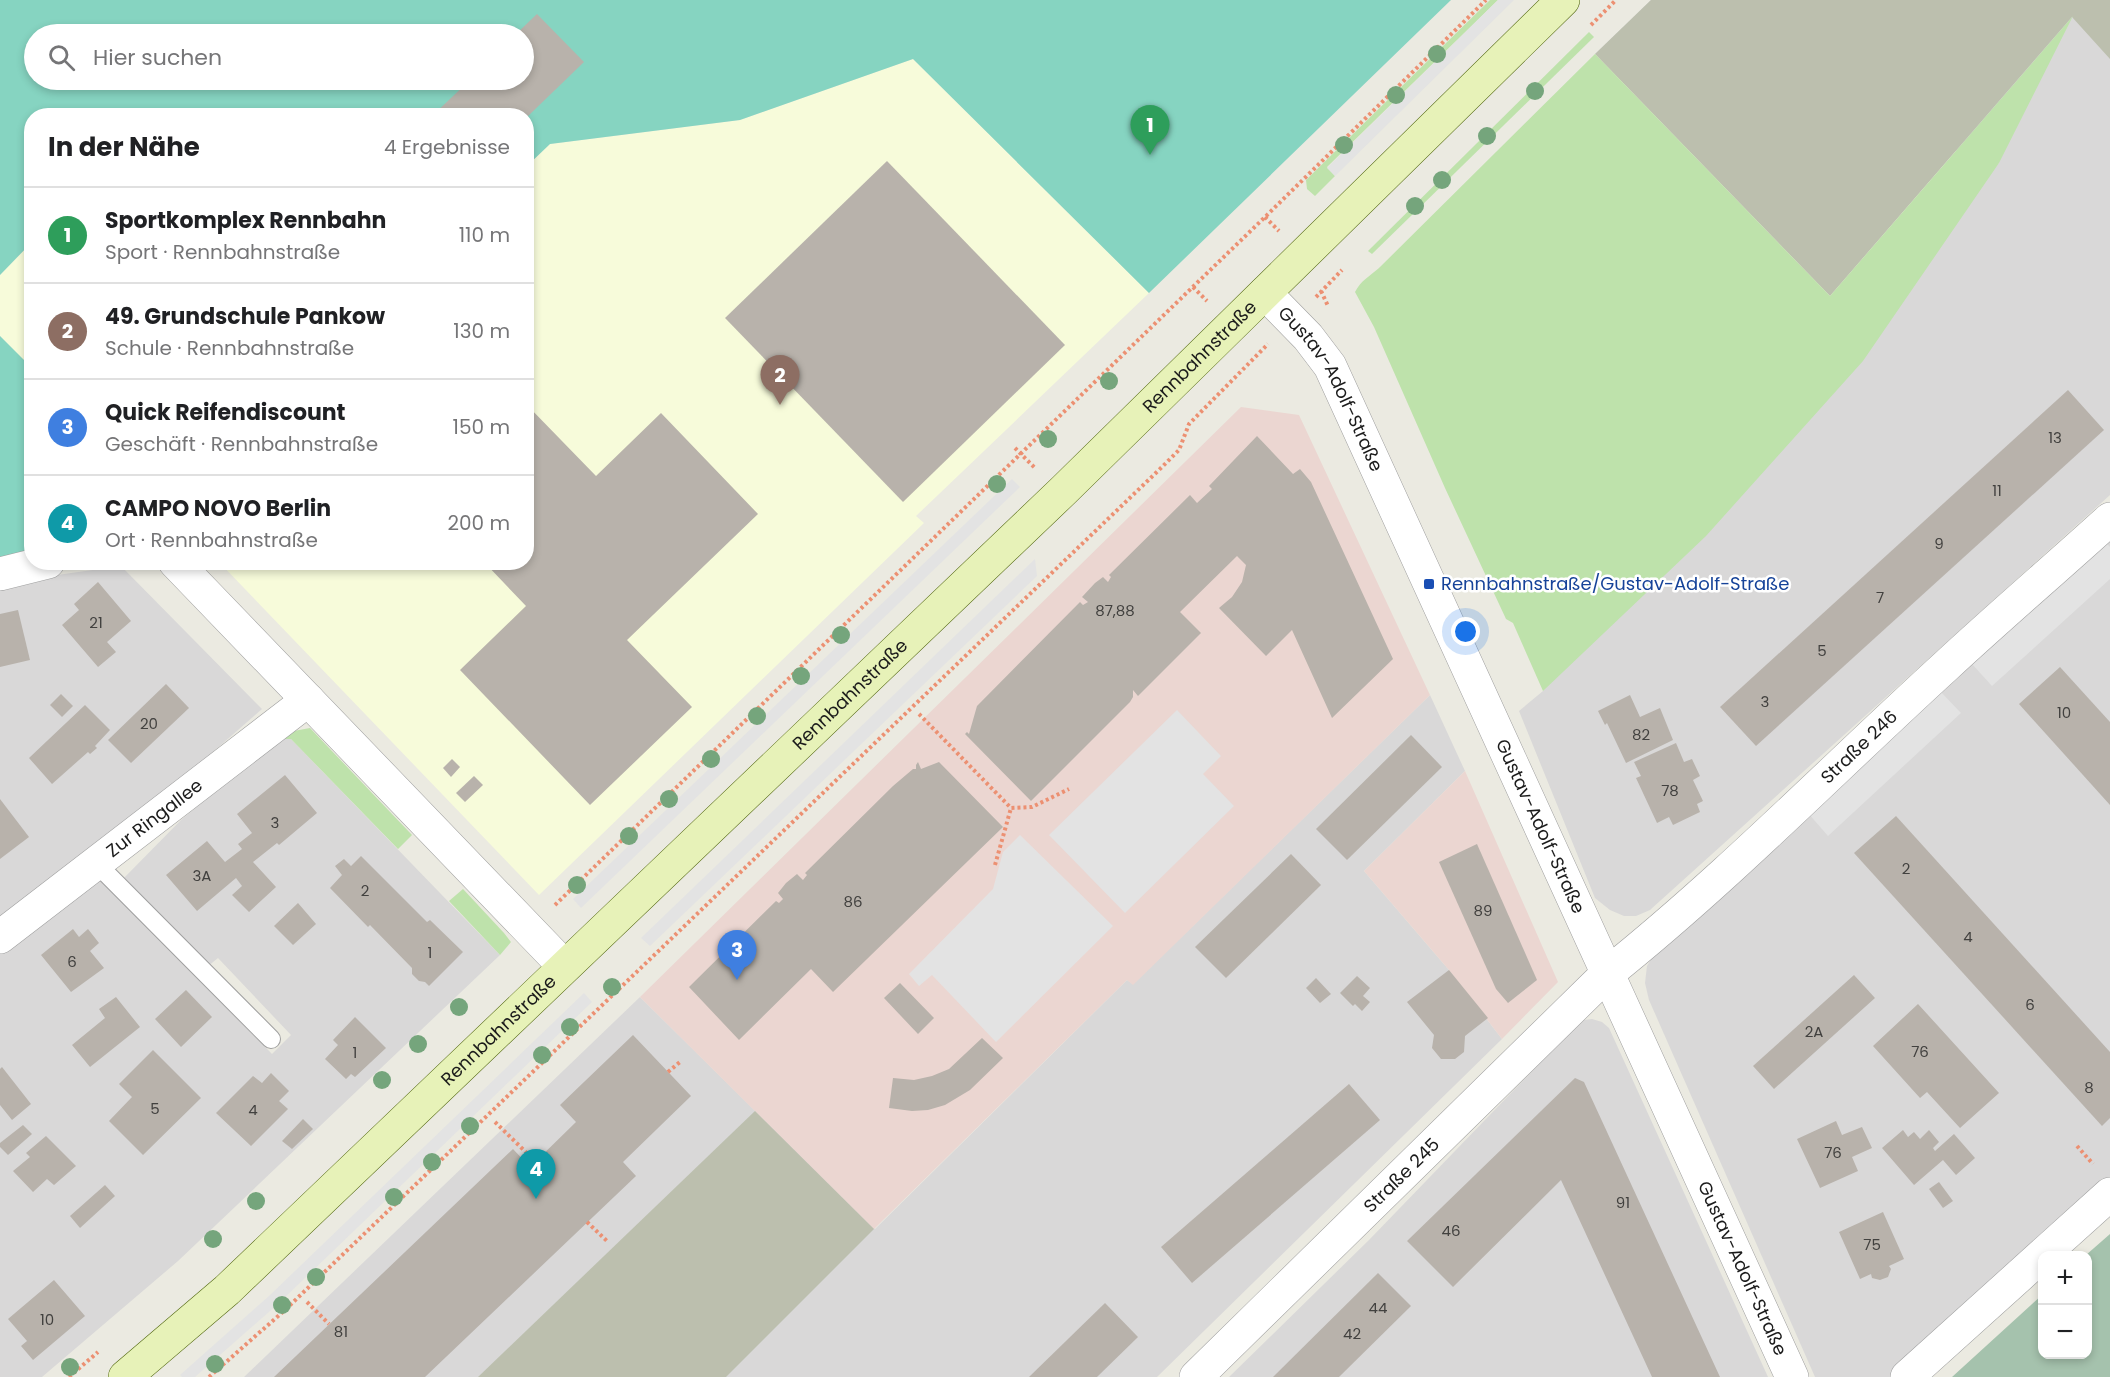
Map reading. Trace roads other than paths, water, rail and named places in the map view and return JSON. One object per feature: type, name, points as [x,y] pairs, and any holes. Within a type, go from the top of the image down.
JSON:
[{"type":"main road","name":"Rennbahnstraße","points":[[125,1377],[227,1290],[1063,491],[1563,0]]},
{"type":"street","name":"Gustav-Adolf-Straße","points":[[1265,293],[1308,337],[1330,366],[1792,1377]]},
{"type":"street","name":"Straße 246","points":[[1607,974],[1657,933],[1754,846],[1947,665],[2110,519]]},
{"type":"street","points":[[0,574],[24,568]]},
{"type":"street","points":[[183,570],[564,966]]},
{"type":"street","name":"Zur Ringallee","points":[[0,937],[308,700]]},
{"type":"street","name":"Straße 245","points":[[1196,1377],[1607,974]]},
{"type":"street","points":[[1907,1377],[2110,1194]]},
{"type":"lane","points":[[96,863],[271,1039]]},
{"type":"place","name":"Sportkomplex Rennbahn","points":[[1150,155]]},
{"type":"place","name":"49. Grundschule Pankow","points":[[780,405]]},
{"type":"place","name":"Rennbahnstraße/Gustav-Adolf-Straße","points":[[1429,584]]},
{"type":"place","name":"Quick Reifendiscount","points":[[737,980]]},
{"type":"place","name":"CAMPO NOVO Berlin","points":[[536,1199]]}]
